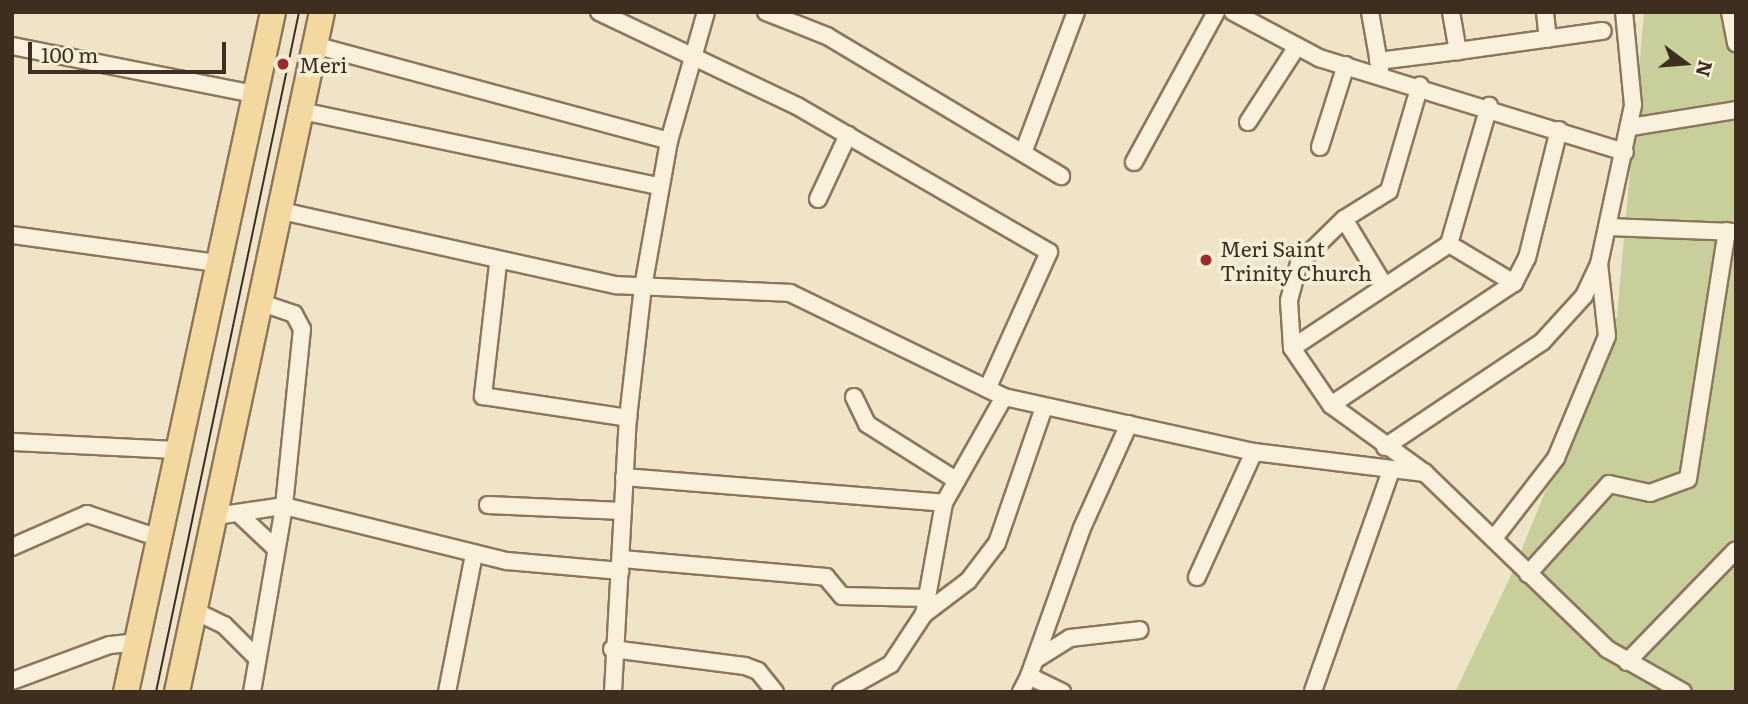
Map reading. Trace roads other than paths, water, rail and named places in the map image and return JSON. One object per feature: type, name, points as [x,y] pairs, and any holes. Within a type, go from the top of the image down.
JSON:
[{"type":"main road","points":[[126,692],[216,263],[273,12]]},
{"type":"main road","points":[[177,692],[195,611],[228,516],[259,302],[297,110],[322,12]]},
{"type":"street","points":[[599,12],[691,55],[848,135],[1049,252],[987,389]]},
{"type":"street","points":[[613,692],[612,649],[621,565],[628,418],[643,287],[669,141],[691,55],[706,12]]},
{"type":"street","points":[[766,12],[827,36],[1061,176]]},
{"type":"street","points":[[1023,153],[1076,12]]},
{"type":"street","points":[[1134,162],[1216,12]]},
{"type":"street","points":[[1233,12],[1296,48],[1346,65],[1380,66],[1458,51],[1603,31]]},
{"type":"street","points":[[1370,12],[1380,66]]},
{"type":"street","points":[[1451,12],[1458,51]]},
{"type":"street","points":[[1545,12],[1548,39]]},
{"type":"street","points":[[1385,447],[1542,342],[1584,296],[1599,264],[1610,227],[1631,127],[1634,86],[1624,12]]},
{"type":"street","points":[[1730,12],[1736,43]]},
{"type":"street","points":[[314,45],[669,141]]},
{"type":"street","points":[[12,46],[254,93]]},
{"type":"street","points":[[1248,122],[1296,48]]},
{"type":"street","points":[[1320,147],[1346,65]]},
{"type":"street","points":[[1380,66],[1420,85],[1625,152]]},
{"type":"street","points":[[1420,85],[1389,191],[1344,219],[1299,263],[1289,301],[1292,348],[1331,405],[1385,447],[1425,473],[1495,537],[1528,574],[1626,662],[1683,692]]},
{"type":"street","points":[[1292,348],[1449,244],[1489,106]]},
{"type":"street","points":[[297,110],[659,186]]},
{"type":"street","points":[[1631,127],[1736,110]]},
{"type":"street","points":[[1331,405],[1514,283],[1527,258],[1559,130]]},
{"type":"street","points":[[818,199],[848,135]]},
{"type":"street","points":[[277,210],[498,264],[643,287],[790,293],[1004,397],[1254,452],[1390,472],[1425,473]]},
{"type":"street","points":[[1344,219],[1384,285]]},
{"type":"street","points":[[1528,574],[1609,484],[1650,493],[1688,479],[1732,231],[1610,227]]},
{"type":"street","points":[[12,235],[216,263]]},
{"type":"street","points":[[1449,244],[1514,283]]},
{"type":"street","points":[[498,264],[483,396],[628,418]]},
{"type":"street","points":[[1495,537],[1556,458],[1582,405],[1607,336],[1599,264]]},
{"type":"street","points":[[252,692],[274,547],[284,506],[301,320],[259,302]]},
{"type":"street","points":[[854,397],[867,424],[956,480]]},
{"type":"street","points":[[841,692],[891,664],[925,606],[944,503],[1004,397]]},
{"type":"street","points":[[228,516],[284,506],[474,554],[826,576],[842,596],[925,606],[968,581],[997,543],[1044,407]]},
{"type":"street","points":[[1021,692],[1129,424]]},
{"type":"street","points":[[12,442],[178,450]]},
{"type":"street","points":[[1197,577],[1254,452]]},
{"type":"street","points":[[1313,691],[1390,472]]},
{"type":"street","points":[[624,477],[944,503]]},
{"type":"street","points":[[488,505],[623,511]]},
{"type":"street","points":[[12,547],[87,514],[159,538]]},
{"type":"street","points":[[228,516],[274,547]]},
{"type":"street","points":[[1626,662],[1736,550]]},
{"type":"street","points":[[447,692],[474,554]]},
{"type":"street","points":[[195,611],[224,625],[257,658]]},
{"type":"street","points":[[1031,669],[1070,638],[1140,631]]},
{"type":"street","points":[[12,681],[110,645],[137,642]]},
{"type":"street","points":[[612,649],[745,667],[758,671],[775,692]]},
{"type":"street","points":[[1031,669],[1062,692]]},
{"type":"tram line","points":[[156,692],[299,12]]},
{"type":"place","name":"Meri","points":[[283,64]]},
{"type":"place","name":"Meri Saint Trinity Church","points":[[1206,260]]}]
